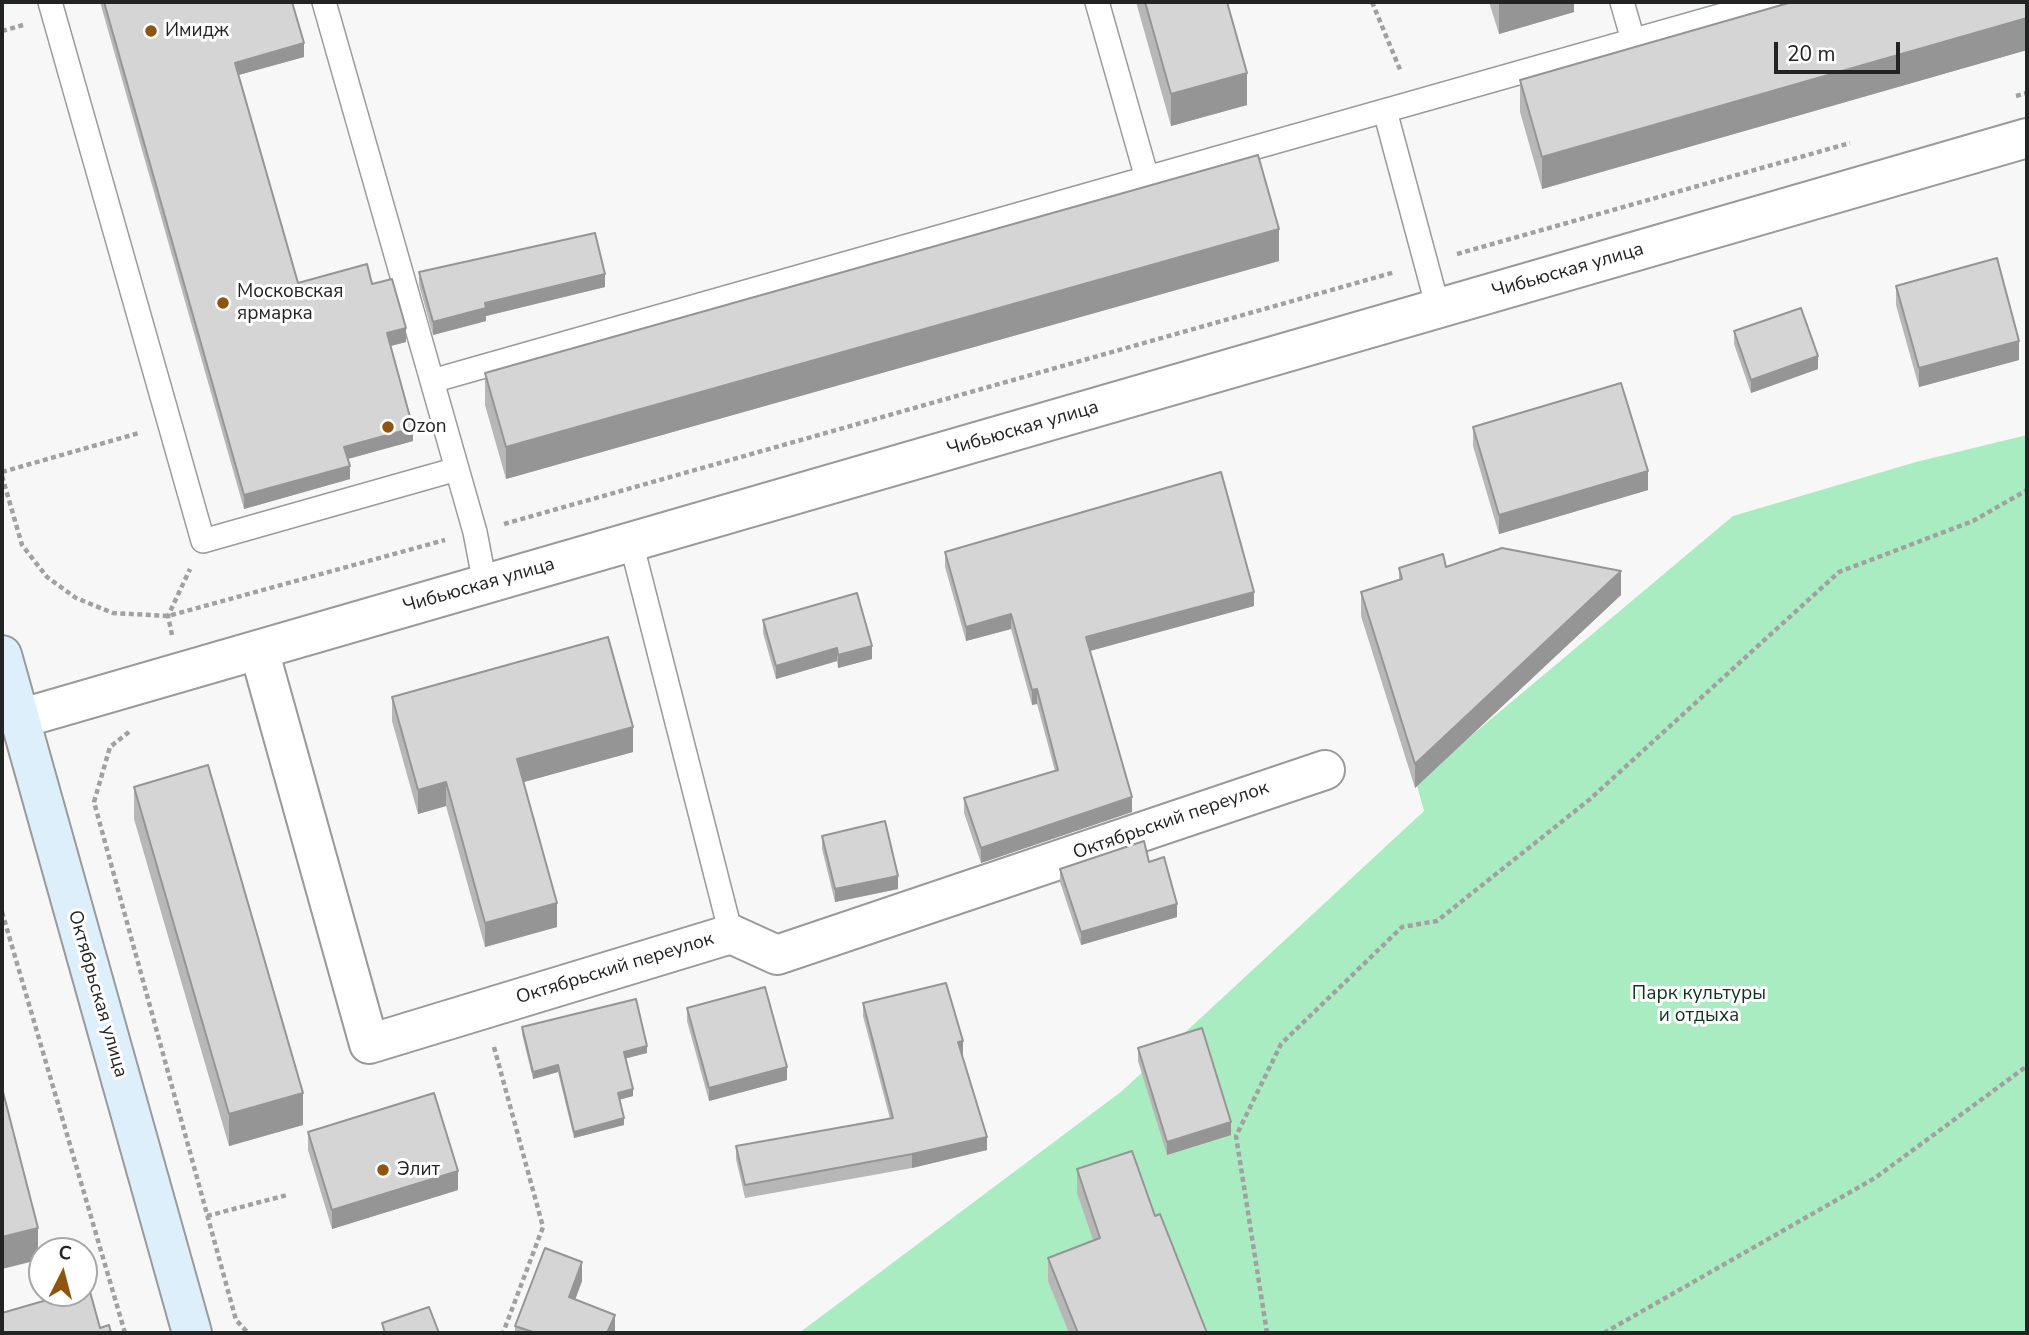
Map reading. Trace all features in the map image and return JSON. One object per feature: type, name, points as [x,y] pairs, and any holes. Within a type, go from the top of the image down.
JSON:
[{"type":"main road","name":"Октябрьская улица","points":[[2,655],[10,715],[191,1333]]},
{"type":"street","name":"Чибьюская улица","points":[[10,715],[259,650],[2027,138]]},
{"type":"street","name":"Октябрьский переулок","points":[[259,650],[369,1044],[731,934],[777,955],[1325,769]]},
{"type":"lane","points":[[50,2],[203,541],[457,469]]},
{"type":"lane","points":[[324,2],[475,532],[485,584]]},
{"type":"lane","points":[[1097,2],[1147,178]]},
{"type":"lane","points":[[1622,2],[1633,40]]},
{"type":"lane","points":[[432,381],[1769,2]]},
{"type":"lane","points":[[1385,111],[1428,262],[1438,308]]},
{"type":"lane","points":[[631,542],[731,934]]},
{"type":"path","points":[[1372,2],[1401,65],[1401,81],[1385,111]]},
{"type":"path","points":[[2014,97],[2027,93]]},
{"type":"path","points":[[170,424],[2,474],[22,545],[47,577],[76,598],[113,613],[168,616],[475,532],[1854,142]]},
{"type":"path","points":[[1266,1333],[1236,1136],[1281,1044],[1402,927],[1437,921],[1589,800],[1839,572],[1973,521],[2027,489]]},
{"type":"path","points":[[168,616],[203,541]]},
{"type":"path","points":[[131,730],[110,747],[94,802],[236,1320],[248,1333]]},
{"type":"path","points":[[2,912],[125,1333]]},
{"type":"path","points":[[484,1009],[544,1227],[503,1333]]},
{"type":"path","points":[[1604,1333],[1875,1178],[2027,1066]]},
{"type":"path","points":[[207,1216],[288,1195]]},
{"type":"green space","name":"Парк культуры и отдыха","points":[[2027,435],[2027,1333],[799,1333],[1122,1091],[1424,811],[1416,782],[1733,516],[1916,462]]},
{"type":"building","points":[[104,2],[292,2],[304,43],[235,63],[298,283],[367,264],[372,284],[392,279],[406,328],[387,333],[413,428],[344,447],[350,466],[244,495]]},
{"type":"building","points":[[1145,2],[1227,2],[1247,73],[1171,94]]},
{"type":"building","points":[[1792,2],[2027,2],[2027,18],[1542,157],[1520,80]]},
{"type":"building","points":[[1258,155],[1279,229],[506,447],[485,373]]},
{"type":"building","points":[[595,233],[605,274],[485,303],[486,308],[433,322],[419,272]]},
{"type":"building","points":[[1997,258],[2019,341],[1919,368],[1896,286]]},
{"type":"building","points":[[1801,308],[1818,356],[1751,380],[1734,331]]},
{"type":"building","points":[[1621,383],[1648,471],[1499,515],[1473,427]]},
{"type":"building","points":[[1221,472],[1254,592],[1086,637],[1132,797],[981,848],[964,798],[1058,770],[1037,689],[1032,690],[1011,614],[966,627],[945,552]]},
{"type":"building","points":[[1502,548],[1621,571],[1415,764],[1361,592],[1402,579],[1399,568],[1443,554],[1446,567]]},
{"type":"building","points":[[857,593],[872,646],[838,655],[837,648],[776,666],[763,620]]},
{"type":"building","points":[[608,637],[633,727],[517,759],[557,903],[485,923],[446,782],[418,790],[392,697]]},
{"type":"building","points":[[208,765],[303,1093],[229,1114],[134,787]]},
{"type":"building","points":[[885,821],[898,876],[835,889],[822,836]]},
{"type":"building","points":[[1144,841],[1149,862],[1164,857],[1177,904],[1081,932],[1060,869]]},
{"type":"building","points":[[946,983],[963,1041],[958,1042],[987,1137],[745,1185],[736,1146],[893,1118],[863,1003]]},
{"type":"building","points":[[765,987],[787,1067],[709,1088],[687,1008]]},
{"type":"building","points":[[636,999],[647,1046],[624,1052],[633,1089],[618,1093],[624,1118],[574,1132],[558,1065],[533,1072],[522,1027]]},
{"type":"building","points":[[1202,1028],[1231,1122],[1167,1142],[1138,1048]]},
{"type":"building","points":[[2,1088],[38,1228],[2,1237]]},
{"type":"building","name":"Элит","points":[[434,1093],[458,1171],[332,1210],[308,1132]]},
{"type":"building","points":[[1132,1151],[1155,1216],[1160,1214],[1207,1333],[1078,1333],[1048,1258],[1100,1238],[1077,1169]]},
{"type":"building","points":[[545,1248],[582,1262],[569,1297],[615,1315],[607,1333],[536,1333],[515,1326]]},
{"type":"building","points":[[28,1305],[94,1307],[100,1328],[109,1325],[111,1333],[2,1333],[2,1313]]},
{"type":"building","points":[[429,1307],[439,1333],[385,1333],[382,1323]]},
{"type":"place","name":"Имидж","points":[[151,31]]},
{"type":"place","name":"Московская ярмарка","points":[[223,303]]},
{"type":"place","name":"Ozon","points":[[388,427]]},
{"type":"place","name":"Элит","points":[[383,1170]]}]
